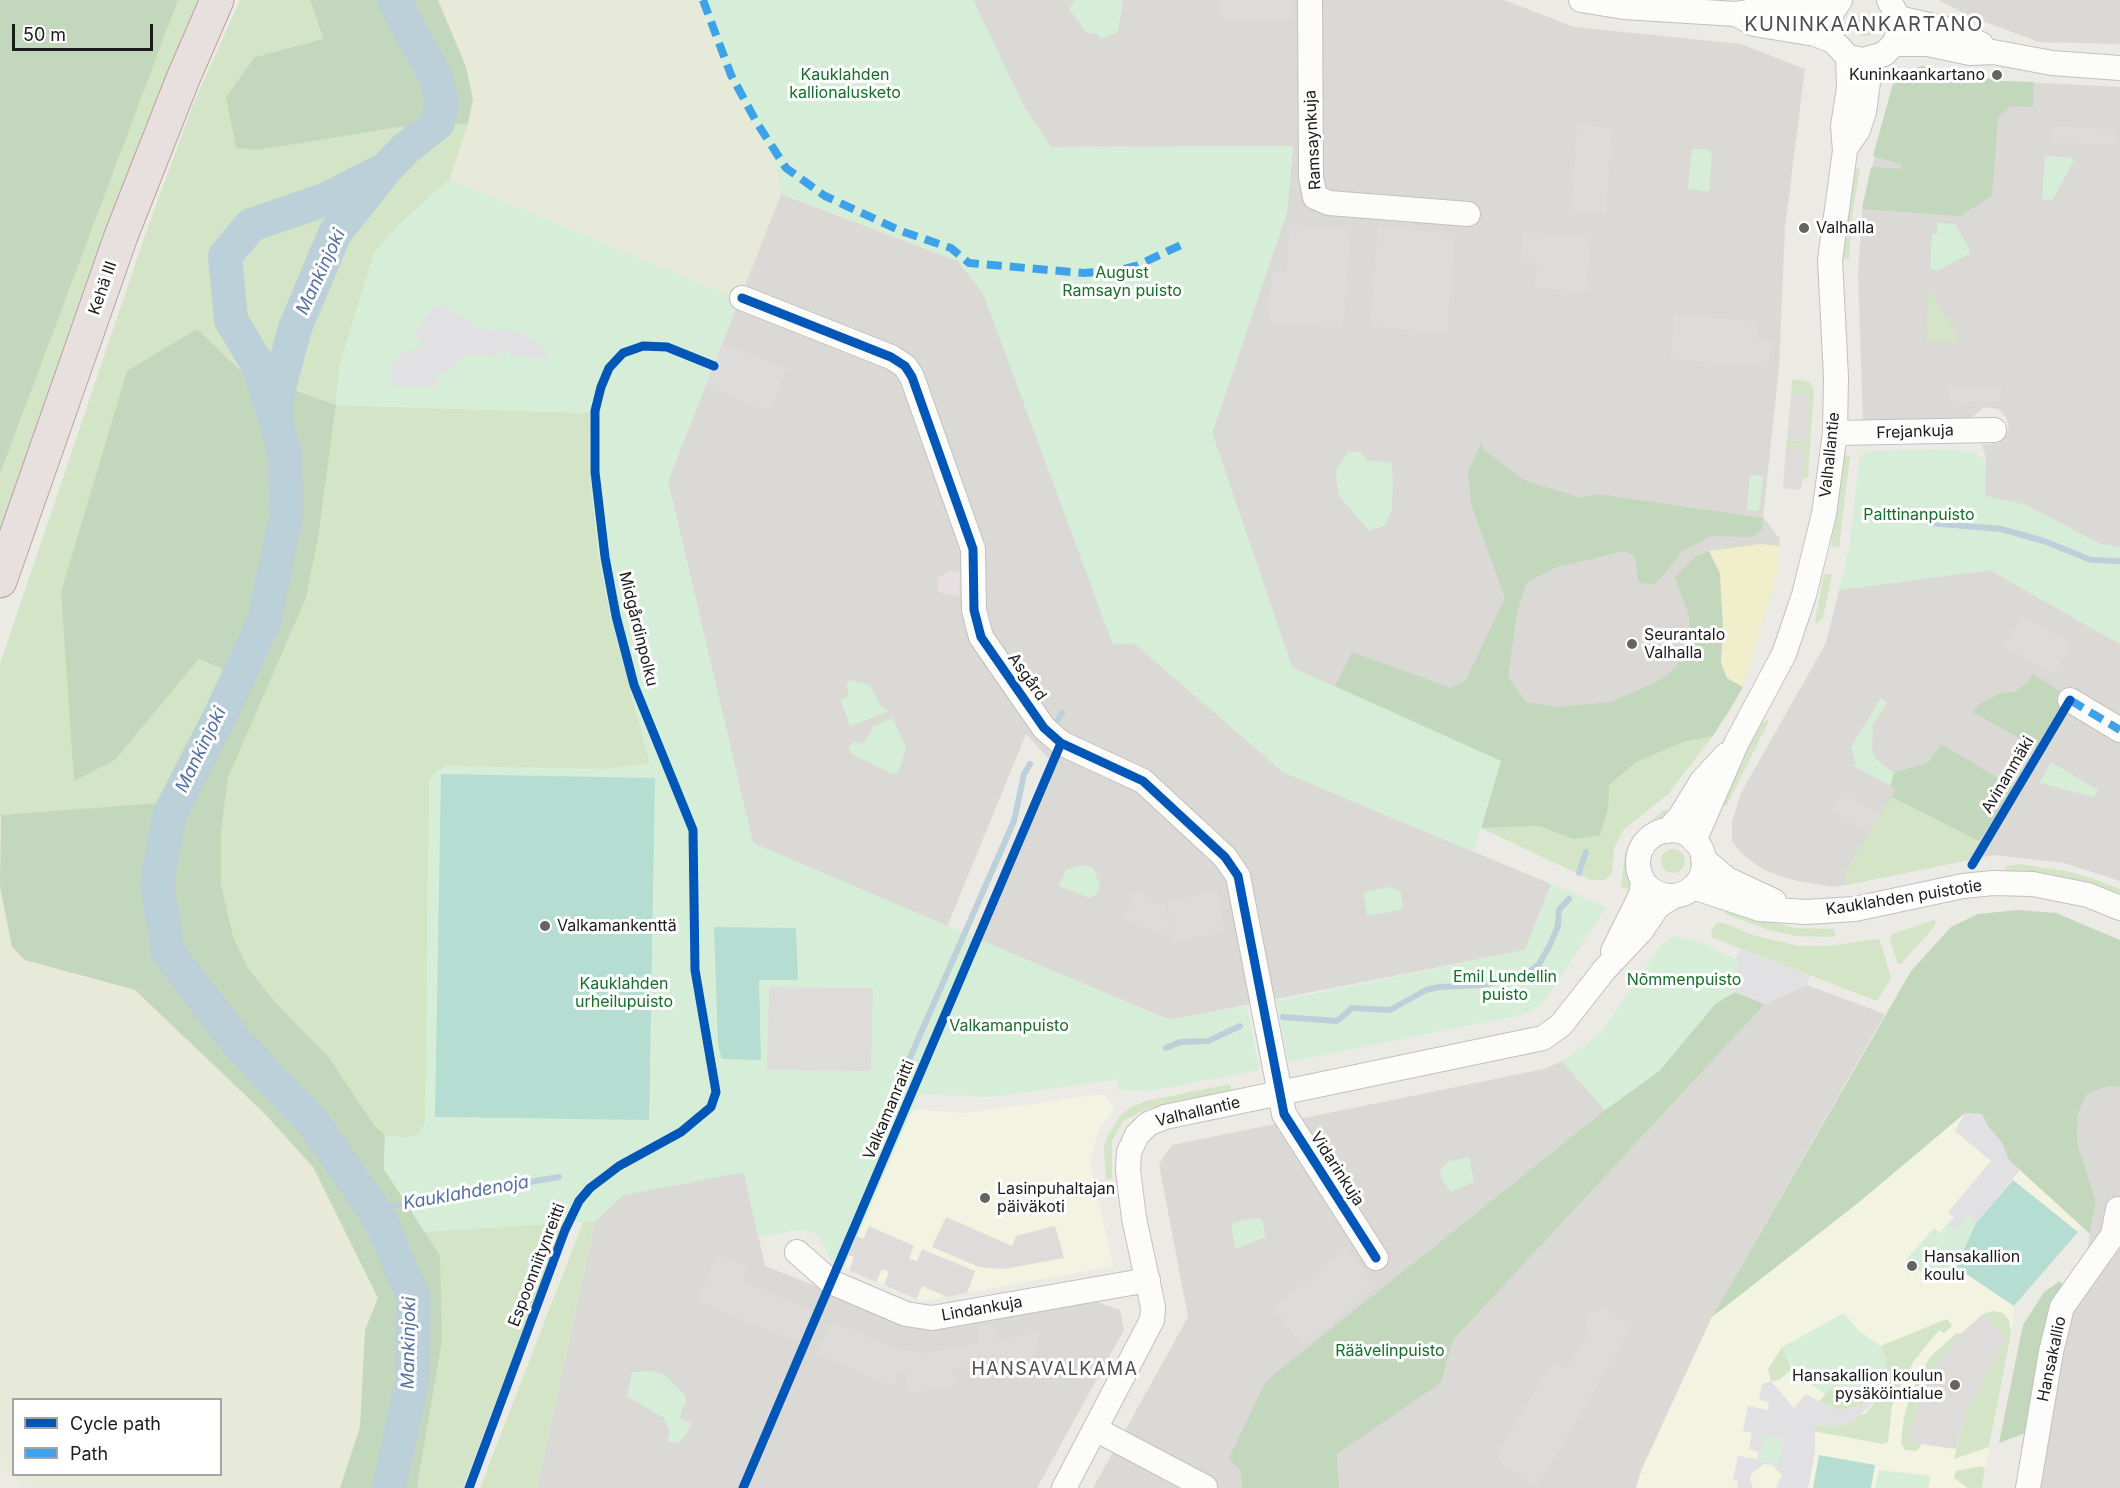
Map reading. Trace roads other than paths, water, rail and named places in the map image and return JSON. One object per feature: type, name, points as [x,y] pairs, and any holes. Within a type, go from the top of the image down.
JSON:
[{"type":"highway","name":"Kehä III","points":[[0,581],[121,236],[182,81],[217,0]]},
{"type":"street","name":"Ramsaynkuja","points":[[1310,0],[1311,177],[1315,197],[1329,203],[1468,213]]},
{"type":"street","points":[[1590,1],[1736,14],[1759,10],[1801,12],[1838,3]]},
{"type":"street","name":"Valhallantie","points":[[1699,850],[1737,742],[1784,654],[1804,595],[1824,514],[1835,433],[1836,377],[1830,260],[1845,151],[1858,130],[1864,111],[1851,52],[1829,23],[1838,3]]},
{"type":"street","points":[[1736,14],[1754,24],[1815,34],[1851,52],[1884,54],[1894,44],[1899,31],[1894,6]]},
{"type":"street","points":[[1894,6],[1974,39],[1993,51]]},
{"type":"street","points":[[1894,44],[1928,44],[1970,53],[1993,51],[2052,63],[2120,68]]},
{"type":"street","name":"Asgård","points":[[742,298],[891,357],[905,366],[912,377],[972,549],[974,610],[981,637],[1044,728],[1061,743],[1143,781],[1225,857],[1238,876],[1280,1094]]},
{"type":"street","name":"Frejankuja","points":[[1835,433],[1994,429]]},
{"type":"street","points":[[2070,700],[2120,730]]},
{"type":"street","name":"Valhallantie","points":[[1666,831],[1680,817],[1702,781],[1737,742]]},
{"type":"street","points":[[1666,831],[1677,831],[1699,850],[1699,880],[1684,892],[1657,893],[1643,882],[1638,864],[1643,846],[1649,838],[1666,831]]},
{"type":"street","name":"Kauklahden puistotie","points":[[1699,850],[1727,879],[1792,910]]},
{"type":"street","name":"Valhallantie","points":[[1605,969],[1641,895],[1643,882]]},
{"type":"street","name":"Kauklahden puistotie","points":[[1684,892],[1760,909],[1814,912],[1855,909],[1918,894],[1993,883],[2058,887],[2088,895],[2120,908]]},
{"type":"street","name":"Valhallantie","points":[[1064,1488],[1149,1330],[1153,1307],[1134,1218],[1128,1170],[1129,1152],[1137,1135],[1148,1124],[1166,1117],[1542,1038],[1561,1025],[1605,969],[1641,931],[1658,906],[1684,892]]},
{"type":"street","name":"Vidarinkuja","points":[[1280,1094],[1284,1114],[1376,1258]]},
{"type":"street","name":"Hansakallio","points":[[2028,1488],[2051,1352],[2062,1307],[2113,1235],[2118,1209]]},
{"type":"street","name":"Lindankuja","points":[[796,1252],[831,1282],[906,1314],[932,1318],[1148,1280]]},
{"type":"street","points":[[1097,1430],[1205,1487]]},
{"type":"waterway","name":"Mankinjoki","points":[[389,1488],[412,1381],[413,1296],[378,1216],[312,1121],[238,1044],[168,952],[157,883],[170,813],[218,720],[264,622],[286,517],[285,455],[276,421],[277,395],[295,328],[335,233],[386,169],[405,149],[438,123],[442,101],[435,76],[394,0]]},
{"type":"waterway","points":[[273,412],[258,365],[231,320],[225,256],[251,225],[327,199],[376,174]]},
{"type":"waterway","name":"Kauklahdenoja","points":[[1929,523],[2001,529],[2044,541],[2091,560],[2120,561]]},
{"type":"waterway","points":[[1058,720],[1062,713]]},
{"type":"waterway","points":[[898,1085],[1014,821],[1024,774],[1030,764]]},
{"type":"waterway","name":"Kauklahdenoja","points":[[1579,873],[1586,852]]},
{"type":"waterway","name":"Kauklahdenoja","points":[[1283,1017],[1337,1021],[1352,1008],[1390,1010],[1426,990],[1439,987],[1481,985],[1529,972],[1539,964],[1549,947],[1558,926],[1559,910],[1569,899]]},
{"type":"waterway","name":"Kauklahdenoja","points":[[1166,1048],[1180,1042],[1208,1041],[1240,1026]]},
{"type":"waterway","name":"Kauklahdenoja","points":[[373,1209],[559,1177]]},
{"type":"place","name":"Kuninkaankartano","points":[[1997,75]]},
{"type":"place","name":"Valhalla","points":[[1804,228]]},
{"type":"place","name":"Seurantalo Valhalla","points":[[1632,644]]},
{"type":"place","name":"Valkamankenttä","points":[[545,926]]},
{"type":"place","name":"Lasinpuhaltajan päiväkoti","points":[[985,1198]]},
{"type":"place","name":"Hansakallion koulu","points":[[1912,1266]]},
{"type":"place","name":"Hansakallion koulun pysäköintialue","points":[[1955,1385]]},
{"type":"district","name":"KUNINKAANKARTANO","points":[[1864,25]]},
{"type":"district","name":"HANSAVALKAMA","points":[[1055,1370]]},
{"type":"park label","name":"Kauklahden kallionalusketo","points":[[845,84]]},
{"type":"park label","name":"August Ramsayn puisto","points":[[1122,282]]},
{"type":"park label","name":"Palttinanpuisto","points":[[1919,515]]},
{"type":"park label","name":"Nõmmenpuisto","points":[[1684,980]]},
{"type":"park label","name":"Emil Lundellin puisto","points":[[1505,986]]},
{"type":"park label","name":"Kauklahden urheilupuisto","points":[[624,993]]},
{"type":"park label","name":"Valkamanpuisto","points":[[1009,1026]]},
{"type":"park label","name":"Räävelinpuisto","points":[[1390,1351]]}]
